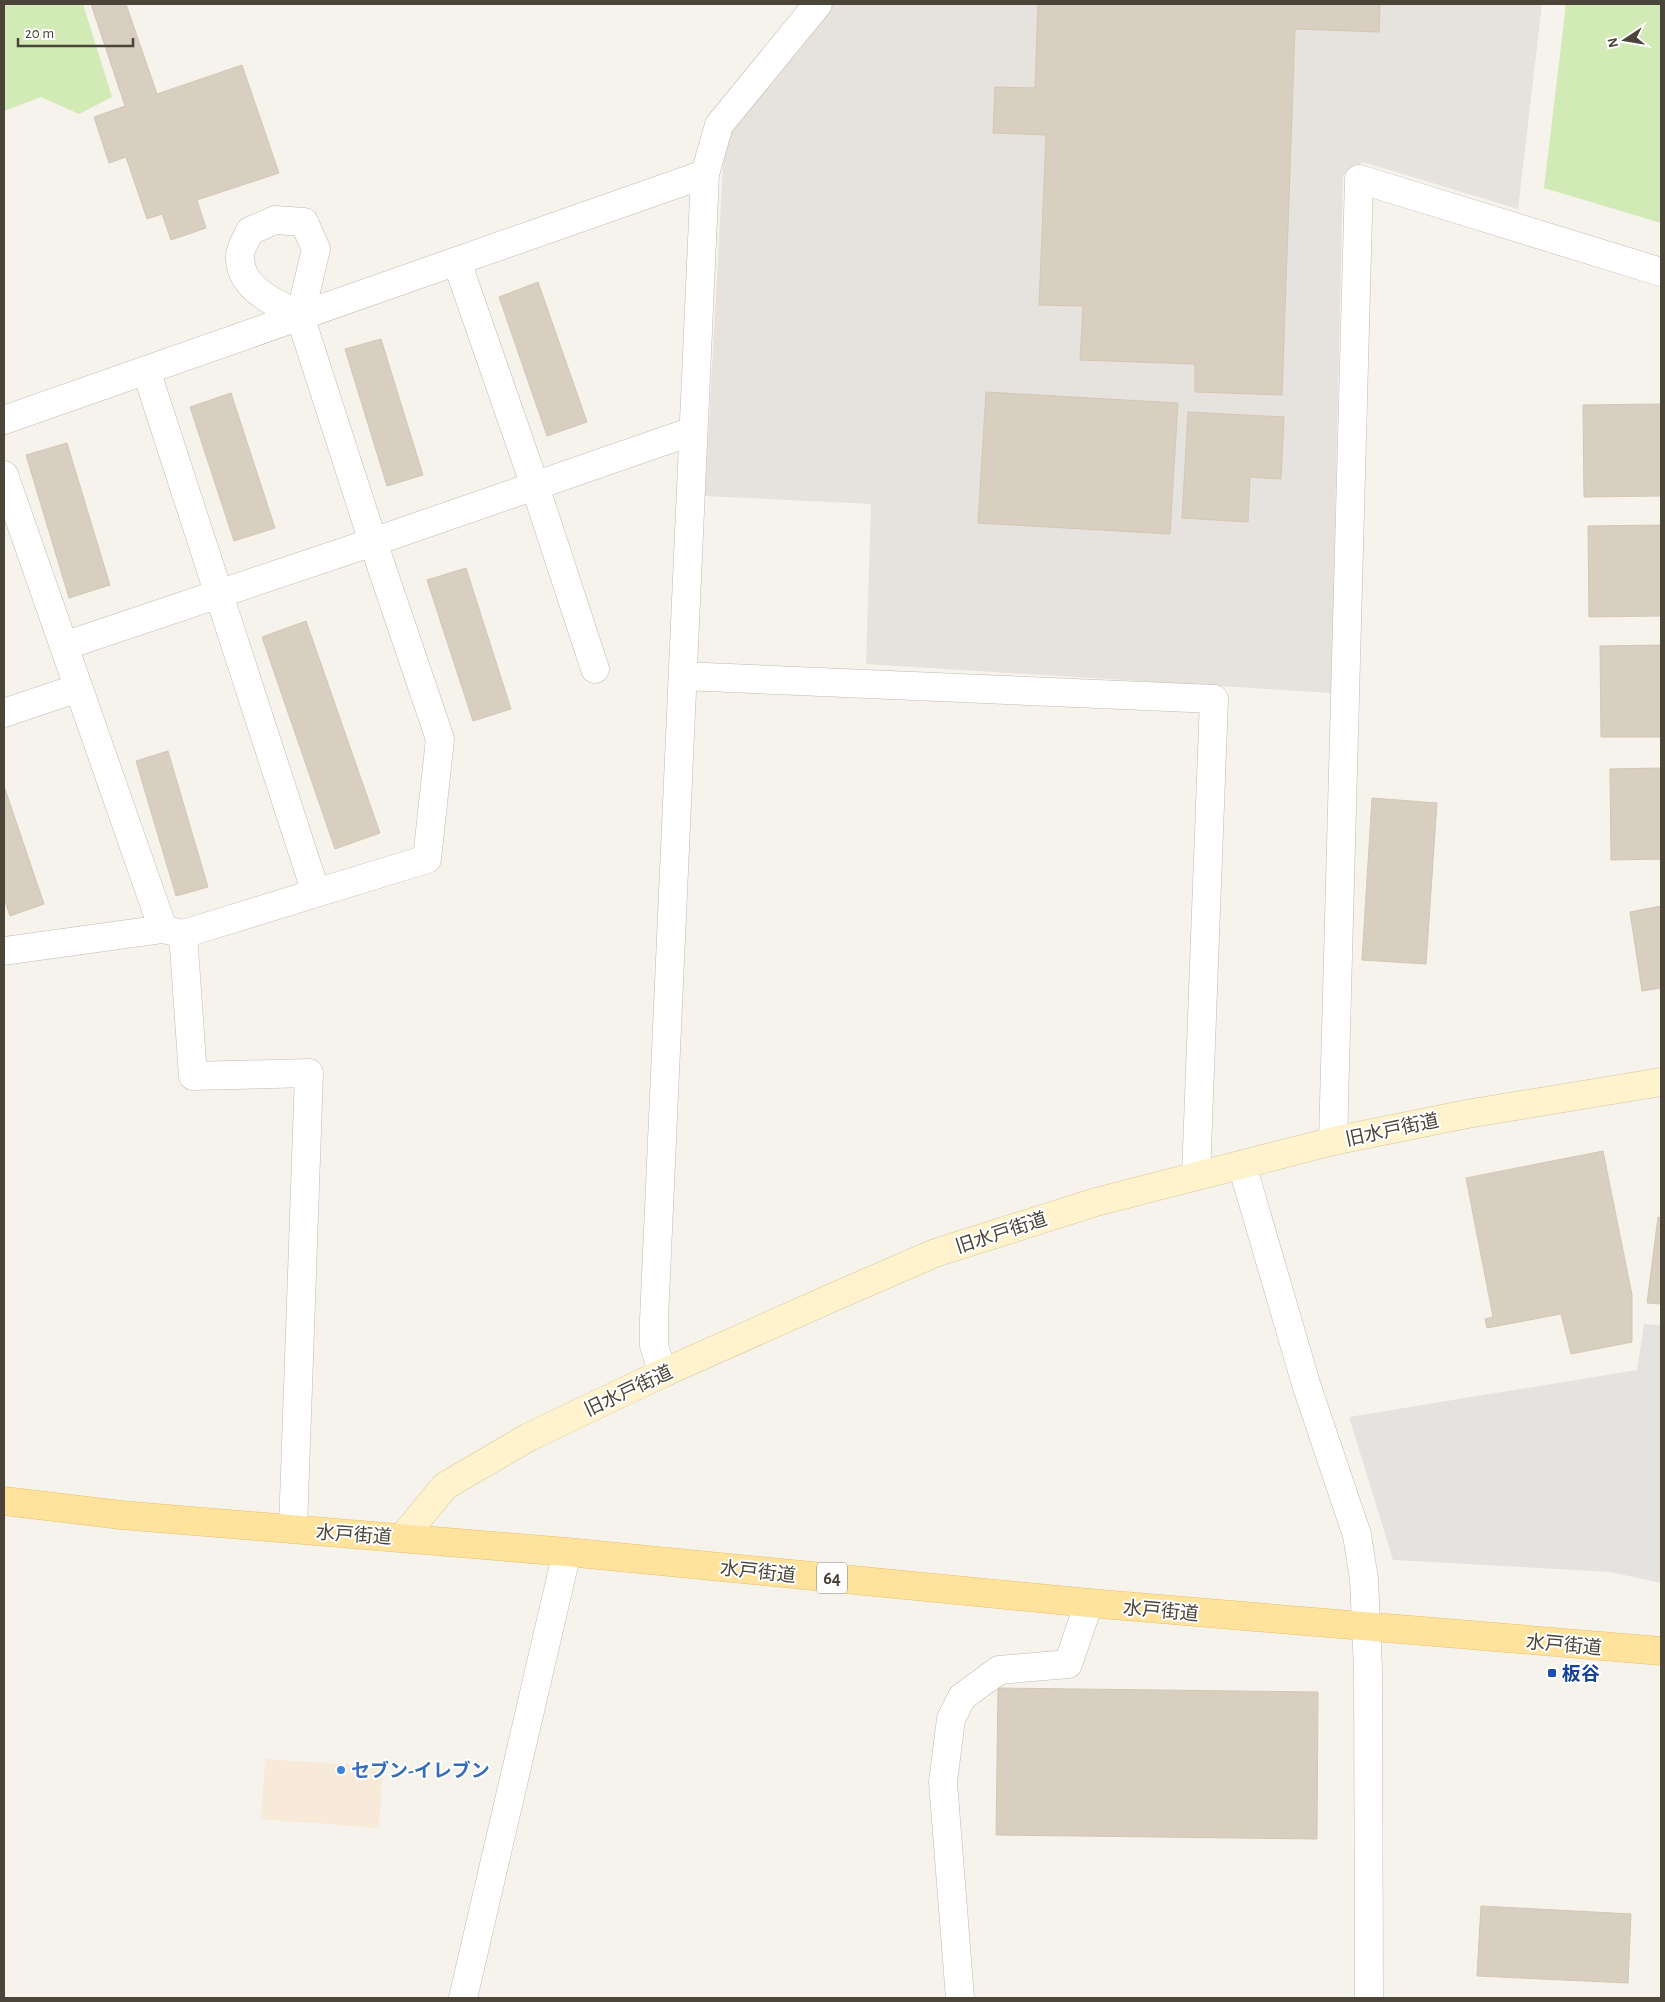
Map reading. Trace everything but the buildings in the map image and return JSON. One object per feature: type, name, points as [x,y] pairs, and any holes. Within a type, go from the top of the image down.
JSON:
[{"type":"main road","name":"水戸街道","points":[[4,1501],[121,1514],[567,1552],[1089,1603],[1368,1628],[1661,1651]]},
{"type":"street","points":[[663,1373],[654,1346],[654,1320],[704,174],[719,125],[818,4]]},
{"type":"street","points":[[4,420],[704,174]]},
{"type":"street","points":[[1333,1141],[1359,179],[1661,272]]},
{"type":"street","points":[[457,262],[596,669]]},
{"type":"street","points":[[4,951],[173,932],[316,893],[427,859],[440,739],[373,542],[300,316]]},
{"type":"street","points":[[146,370],[316,893]]},
{"type":"street","points":[[64,646],[694,431]]},
{"type":"street","points":[[4,474],[78,688],[173,932],[193,1076],[309,1073],[293,1529]]},
{"type":"street","points":[[683,676],[1214,699],[1196,1176]]},
{"type":"street","points":[[4,713],[78,688]]},
{"type":"street","name":"旧水戸街道","points":[[403,1537],[445,1486],[529,1437],[663,1373],[935,1253],[1096,1202],[1333,1141],[1467,1114],[1661,1082]]},
{"type":"street","points":[[1242,1165],[1306,1384],[1357,1535],[1364,1579],[1368,1628],[1369,1998]]},
{"type":"street","points":[[463,1998],[567,1552]]},
{"type":"street","points":[[960,1998],[943,1782],[951,1719],[962,1697],[998,1670],[1068,1664],[1089,1603]]},
{"type":"shaded area","points":[[830,4],[1542,4],[1518,209],[1363,162],[1343,175],[1331,693],[866,664],[871,504],[705,496],[725,130]]},
{"type":"shaded area","points":[[1644,1324],[1661,1325],[1661,1583],[1610,1572],[1393,1560],[1349,1417],[1637,1370]]},
{"type":"shaded area","name":"セブン-イレブン","points":[[265,1759],[383,1767],[379,1828],[261,1819]]},
{"type":"green space","points":[[4,4],[83,4],[112,97],[79,114],[41,97],[4,111]]},
{"type":"green space","points":[[1566,4],[1661,4],[1661,223],[1544,188]]},
{"type":"place","name":"板谷","points":[[1552,1673]]},
{"type":"place","name":"セブン-イレブン","points":[[341,1770]]}]
